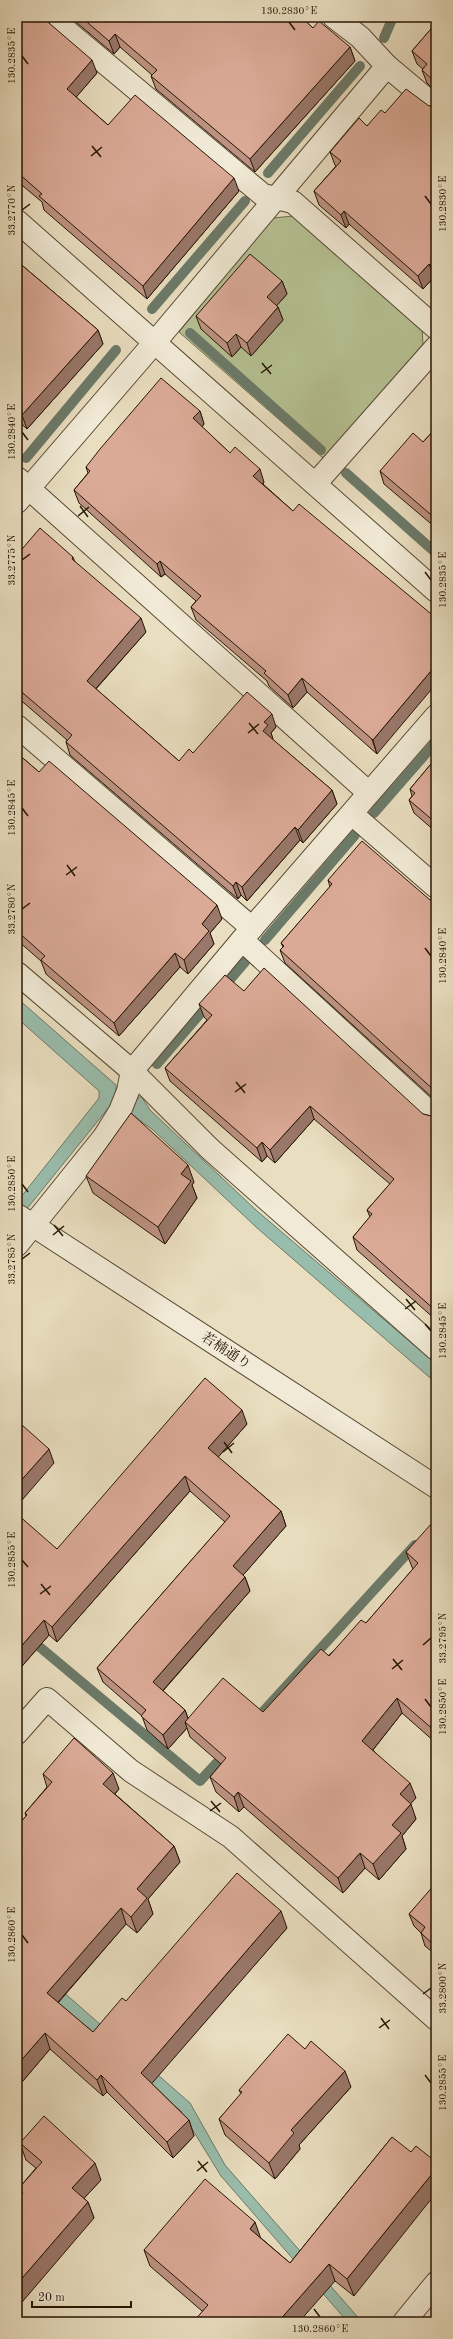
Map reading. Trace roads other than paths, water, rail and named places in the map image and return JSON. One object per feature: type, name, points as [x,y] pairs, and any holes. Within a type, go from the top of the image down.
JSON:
[{"type":"street","points":[[50,17],[263,195],[293,202],[436,328]]},
{"type":"street","points":[[334,17],[360,37],[387,66],[436,107]]},
{"type":"street","points":[[369,793],[21,490],[155,342],[387,66]]},
{"type":"street","points":[[17,221],[316,483],[436,591]]},
{"type":"street","points":[[316,483],[436,347]]},
{"type":"street","points":[[17,1245],[25,1221],[104,1138],[127,1091],[247,934],[436,716]]},
{"type":"street","points":[[17,726],[247,934],[436,1118]]},
{"type":"street","points":[[352,814],[436,887]]},
{"type":"street","points":[[17,973],[127,1091],[210,1149],[436,1349]]},
{"type":"street","name":"若楠通り","points":[[25,1221],[436,1487]]},
{"type":"street","points":[[17,1733],[47,1699],[131,1771],[230,1837],[436,2019]]},
{"type":"street","points":[[404,2322],[436,2283]]},
{"type":"waterway","points":[[384,38],[393,17]]},
{"type":"waterway","points":[[268,173],[360,66]]},
{"type":"waterway","points":[[152,309],[245,201]]},
{"type":"waterway","points":[[190,333],[321,450]]},
{"type":"waterway","points":[[26,458],[116,350]]},
{"type":"waterway","points":[[346,473],[436,553]]},
{"type":"waterway","points":[[374,813],[436,742]]},
{"type":"waterway","points":[[265,940],[355,835]]},
{"type":"waterway","points":[[222,989],[245,962]]},
{"type":"waterway","points":[[157,1064],[211,1001]]},
{"type":"waterway","points":[[259,1716],[415,1545]]},
{"type":"waterway","points":[[17,1628],[200,1781],[227,1752]]}]
